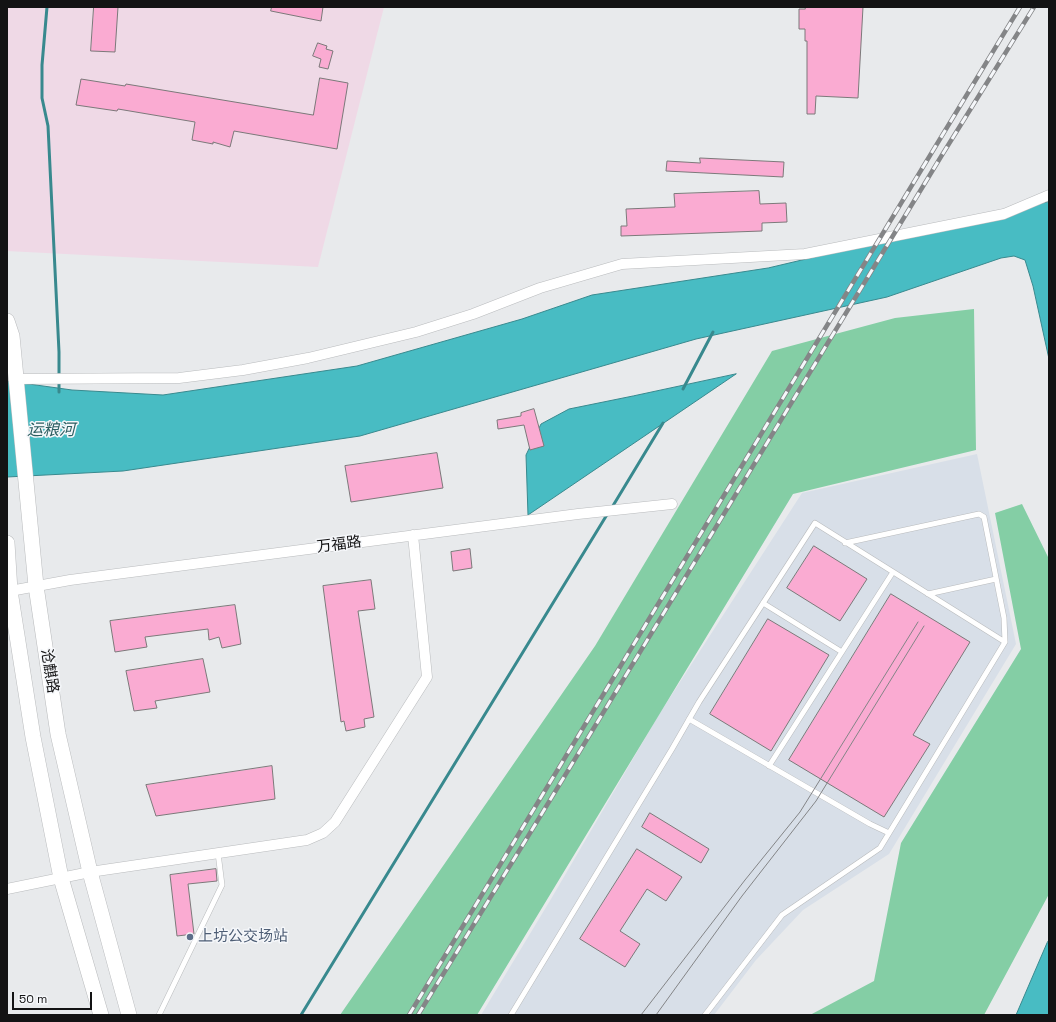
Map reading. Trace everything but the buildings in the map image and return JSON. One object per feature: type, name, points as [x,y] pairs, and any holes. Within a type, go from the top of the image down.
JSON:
[{"type":"main road","name":"沧麒路","points":[[7,322],[12,336],[36,586],[58,734],[90,872],[129,1015]]},
{"type":"main road","name":"沧麒路","points":[[7,543],[9,591],[33,737],[61,878],[101,1015]]},
{"type":"street","points":[[16,379],[179,378],[243,370],[300,360],[416,332],[473,314],[540,288],[622,264],[805,254],[1004,214],[1049,195]]},
{"type":"street","name":"万福路","points":[[9,591],[70,580],[413,535],[672,504]]},
{"type":"street","points":[[7,889],[90,872],[306,840],[323,833],[335,822],[427,677],[413,535]]},
{"type":"lane","points":[[705,1015],[782,915],[880,848],[1004,642],[1004,618],[984,517],[979,514],[845,542]]},
{"type":"lane","points":[[511,1015],[689,719],[815,524],[1004,642]]},
{"type":"lane","points":[[769,766],[893,572]]},
{"type":"lane","points":[[928,594],[996,579]]},
{"type":"lane","points":[[763,603],[842,652]]},
{"type":"lane","points":[[689,719],[870,824],[889,833]]},
{"type":"lane","points":[[159,1015],[222,885],[218,853]]},
{"type":"shaded area","points":[[7,7],[384,7],[318,267],[7,251]]},
{"type":"shaded area","points":[[977,454],[1016,644],[889,854],[803,910],[756,960],[714,1015],[481,1015],[658,716],[802,493]]},
{"type":"green space","points":[[974,309],[976,450],[793,494],[477,1015],[340,1015],[595,646],[772,351],[895,318]]},
{"type":"green space","points":[[1022,504],[1049,559],[1049,894],[984,1015],[810,1015],[874,981],[901,843],[1021,649],[995,513]]},
{"type":"water","name":"运粮河","points":[[1049,202],[1049,359],[1033,286],[1025,260],[1014,256],[1001,258],[887,297],[696,339],[360,436],[123,471],[7,477],[7,381],[72,390],[163,395],[357,366],[522,319],[592,295],[768,268]]},
{"type":"water","points":[[736,374],[528,515],[526,455],[541,424],[569,409]]},
{"type":"water","points":[[1049,940],[1049,1015],[1016,1015],[1047,943]]},
{"type":"waterway","points":[[47,7],[42,65],[42,98],[48,126],[59,352],[59,392]]},
{"type":"waterway","points":[[683,389],[713,332]]},
{"type":"waterway","points":[[611,509],[663,423]]},
{"type":"waterway","points":[[301,1015],[608,513]]},
{"type":"tram line","points":[[641,1015],[745,880],[800,812],[918,622]]},
{"type":"tram line","points":[[656,1015],[742,896],[816,801],[924,626]]},
{"type":"railway","points":[[409,1015],[1020,7]]},
{"type":"railway","points":[[418,1015],[942,155],[1034,7]]},
{"type":"place","name":"上坊公交场站","points":[[190,937]]}]
